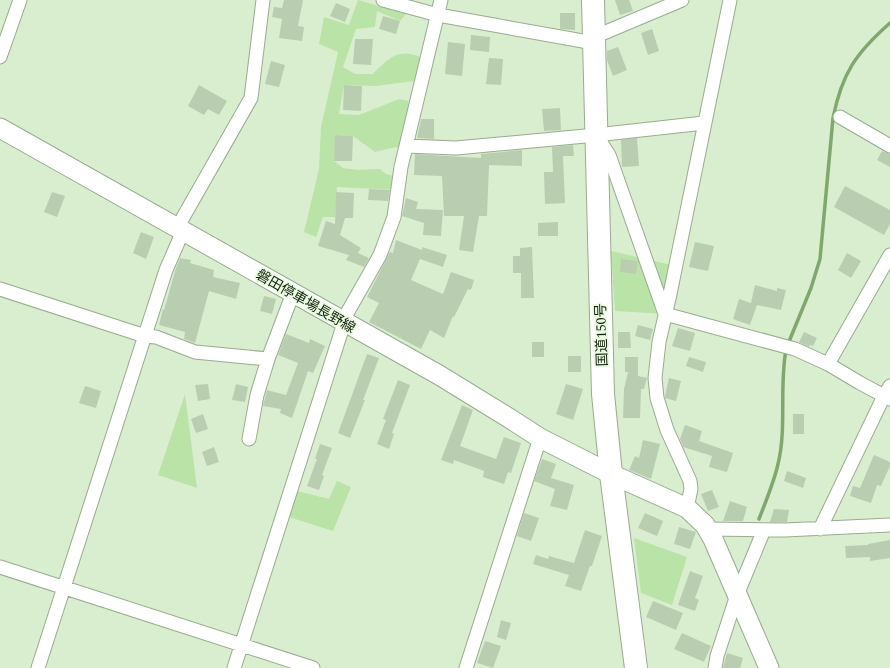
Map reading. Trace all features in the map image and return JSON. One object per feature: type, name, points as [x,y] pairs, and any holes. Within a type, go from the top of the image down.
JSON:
[{"type":"highway","name":"国道150号","points":[[593,0],[603,394],[611,474],[636,668]]},
{"type":"main road","name":"磐田停車場長野線","points":[[0,128],[439,375],[540,438],[611,474],[687,508],[696,515],[713,539],[769,668]]},
{"type":"street","points":[[0,57],[20,0]]},
{"type":"street","points":[[38,668],[144,336],[180,229],[251,98],[263,0]]},
{"type":"street","points":[[383,0],[438,15],[594,40],[682,0]]},
{"type":"street","points":[[234,668],[343,322],[380,255],[394,217],[401,167],[441,0]]},
{"type":"street","points":[[687,508],[691,488],[690,481],[668,430],[657,398],[655,378],[659,342],[730,0]]},
{"type":"street","points":[[840,117],[890,146]]},
{"type":"street","points":[[406,146],[456,148],[704,123]]},
{"type":"street","points":[[596,135],[609,155],[665,314]]},
{"type":"street","points":[[828,364],[890,255]]},
{"type":"street","points":[[0,289],[144,336],[156,337],[195,352],[268,359]]},
{"type":"street","points":[[249,439],[257,395],[268,359],[293,293]]},
{"type":"street","points":[[665,314],[795,349],[888,394],[820,529]]},
{"type":"street","points":[[466,668],[540,438]]},
{"type":"street","points":[[707,529],[820,529],[890,525]]},
{"type":"street","points":[[715,668],[717,656],[737,595],[764,530]]},
{"type":"street","points":[[0,567],[313,668]]},
{"type":"green space","points":[[358,0],[406,14],[400,21],[377,11],[375,27],[356,29],[343,67],[355,74],[373,74],[384,63],[395,56],[401,54],[414,55],[422,58],[422,80],[376,86],[344,85],[339,114],[359,115],[399,99],[408,101],[410,113],[400,147],[375,152],[353,136],[336,135],[334,161],[343,168],[358,170],[380,169],[386,174],[394,176],[398,190],[337,187],[335,217],[323,217],[316,237],[304,232],[319,169],[321,127],[338,52],[319,44],[324,17],[349,25]]},
{"type":"green space","points":[[611,251],[676,266],[665,314],[615,311]]},
{"type":"green space","points":[[185,394],[197,488],[158,475]]},
{"type":"green space","points":[[337,481],[351,487],[333,531],[289,517],[297,491],[329,499]]},
{"type":"green space","points":[[634,538],[687,557],[672,605],[641,593]]},
{"type":"building","points":[[284,0],[303,0],[298,26],[304,27],[302,41],[279,38],[282,19],[272,17],[274,7],[282,8]]},
{"type":"building","points":[[615,0],[629,0],[633,11],[620,15]]},
{"type":"building","points":[[336,3],[350,9],[345,22],[330,16]]},
{"type":"building","points":[[560,13],[575,13],[575,30],[560,29]]},
{"type":"building","points":[[383,16],[400,21],[396,34],[379,29]]},
{"type":"building","points":[[652,29],[659,51],[648,55],[641,33]]},
{"type":"building","points":[[471,35],[490,37],[489,52],[470,50]]},
{"type":"building","points":[[355,39],[373,39],[371,65],[353,64]]},
{"type":"building","points":[[448,42],[465,44],[462,76],[445,74]]},
{"type":"building","points":[[618,47],[627,70],[613,76],[607,60],[607,51]]},
{"type":"building","points":[[489,58],[503,59],[501,85],[486,84]]},
{"type":"building","points":[[271,61],[285,65],[279,87],[265,84]]},
{"type":"building","points":[[199,85],[227,101],[219,115],[208,109],[204,115],[188,106]]},
{"type":"building","points":[[344,85],[362,86],[361,111],[343,110]]},
{"type":"building","points":[[560,108],[561,130],[544,131],[542,109]]},
{"type":"building","points":[[421,119],[434,119],[434,139],[417,138]]},
{"type":"building","points":[[335,135],[353,136],[352,161],[334,161]]},
{"type":"building","points":[[637,138],[639,166],[622,167],[621,140]]},
{"type":"building","points":[[573,145],[574,156],[563,156],[565,203],[545,204],[544,172],[553,172],[552,147]]},
{"type":"building","points":[[522,150],[522,166],[489,165],[487,216],[479,216],[473,252],[459,250],[464,216],[444,216],[442,176],[414,175],[415,154],[481,158],[481,154]]},
{"type":"building","points":[[882,151],[890,154],[890,167],[877,160]]},
{"type":"building","points":[[845,186],[890,210],[890,224],[884,235],[834,207]]},
{"type":"building","points":[[369,189],[390,190],[388,201],[368,200]]},
{"type":"building","points":[[52,192],[65,196],[57,217],[44,212]]},
{"type":"building","points":[[336,192],[354,193],[353,218],[345,218],[340,235],[361,248],[358,253],[369,258],[364,267],[346,260],[349,255],[318,246],[326,221],[335,224]]},
{"type":"building","points":[[406,198],[418,202],[416,209],[443,210],[441,236],[423,235],[424,223],[402,216]]},
{"type":"building","points":[[558,222],[558,236],[538,236],[538,223]]},
{"type":"building","points":[[141,232],[154,237],[146,259],[133,253]]},
{"type":"building","points":[[396,240],[422,250],[422,247],[447,255],[443,267],[420,259],[411,280],[443,294],[451,272],[474,280],[471,290],[468,289],[454,317],[453,316],[444,338],[430,330],[421,349],[369,322],[379,303],[367,297],[390,252],[393,253]]},
{"type":"building","points":[[695,242],[714,246],[708,271],[689,267]]},
{"type":"building","points":[[532,247],[534,298],[521,298],[521,273],[513,273],[513,256],[520,256],[520,248]]},
{"type":"building","points":[[847,253],[861,261],[851,278],[838,270]]},
{"type":"building","points":[[180,258],[191,260],[190,263],[214,270],[213,277],[240,283],[236,299],[209,291],[195,343],[184,339],[185,332],[159,325]]},
{"type":"building","points":[[621,259],[638,261],[636,274],[620,272]]},
{"type":"building","points":[[755,285],[777,291],[777,288],[786,290],[781,310],[757,305],[750,325],[733,319],[739,299],[751,303]]},
{"type":"building","points":[[264,296],[276,299],[272,314],[260,311]]},
{"type":"building","points":[[638,325],[653,329],[650,340],[635,336]]},
{"type":"building","points":[[678,328],[695,333],[690,351],[672,346]]},
{"type":"building","points":[[618,332],[630,332],[631,348],[618,348]]},
{"type":"building","points":[[804,332],[817,338],[813,346],[810,345],[809,347],[799,342]]},
{"type":"building","points":[[286,334],[309,343],[310,339],[325,346],[313,373],[308,371],[292,418],[280,413],[281,409],[263,406],[267,390],[286,395],[298,363],[278,355]]},
{"type":"building","points":[[532,342],[544,342],[544,357],[532,357]]},
{"type":"building","points":[[367,354],[379,358],[350,438],[338,433]]},
{"type":"building","points":[[568,356],[581,356],[581,372],[568,372]]},
{"type":"building","points":[[625,357],[638,357],[638,376],[647,378],[644,389],[641,389],[640,418],[623,418],[624,389],[628,372],[625,372]]},
{"type":"building","points":[[689,357],[706,362],[703,372],[686,366]]},
{"type":"building","points":[[669,378],[681,381],[676,401],[665,398]]},
{"type":"building","points":[[398,380],[410,385],[392,433],[394,434],[389,449],[377,444],[386,420],[383,419]]},
{"type":"building","points":[[208,384],[210,399],[198,401],[195,385]]},
{"type":"building","points":[[236,384],[248,387],[245,402],[232,400]]},
{"type":"building","points":[[566,384],[583,389],[573,420],[556,414]]},
{"type":"building","points":[[85,386],[101,391],[96,408],[79,403]]},
{"type":"building","points":[[462,405],[473,410],[460,446],[496,459],[504,437],[521,443],[511,473],[508,472],[504,484],[483,477],[484,471],[454,460],[453,464],[441,460]]},
{"type":"building","points":[[203,414],[208,429],[196,433],[191,419]]},
{"type":"building","points":[[793,414],[804,414],[804,434],[793,434]]},
{"type":"building","points":[[685,425],[702,431],[699,441],[733,453],[727,472],[709,467],[712,456],[683,447],[680,439]]},
{"type":"building","points":[[643,440],[660,444],[651,479],[629,470],[635,456],[639,458]]},
{"type":"building","points":[[320,444],[332,448],[322,475],[324,476],[319,490],[307,486],[317,459],[315,459]]},
{"type":"building","points":[[214,447],[219,462],[207,466],[202,452]]},
{"type":"building","points":[[874,455],[890,462],[890,466],[881,486],[877,485],[871,503],[850,496],[853,486],[860,488]]},
{"type":"building","points":[[542,459],[556,464],[551,478],[574,485],[567,510],[550,506],[555,489],[534,481]]},
{"type":"building","points":[[787,471],[806,478],[803,488],[784,481]]},
{"type":"building","points":[[712,490],[719,507],[708,511],[701,494]]},
{"type":"building","points":[[730,501],[747,507],[743,521],[723,521]]},
{"type":"building","points":[[774,509],[789,510],[787,522],[770,522]]},
{"type":"building","points":[[524,513],[539,518],[531,541],[517,536]]},
{"type":"building","points":[[645,513],[663,521],[657,536],[638,528]]},
{"type":"building","points":[[679,527],[696,532],[690,549],[674,544]]},
{"type":"building","points":[[585,530],[602,536],[592,566],[590,566],[581,591],[565,586],[569,575],[533,564],[536,555],[548,559],[549,556],[574,563]]},
{"type":"building","points":[[890,540],[890,558],[870,561],[870,557],[846,558],[845,546],[868,545]]},
{"type":"building","points":[[690,571],[703,576],[695,598],[699,600],[695,611],[678,605]]},
{"type":"building","points":[[653,601],[683,613],[676,630],[646,617]]},
{"type":"building","points":[[501,620],[511,623],[506,640],[497,637]]},
{"type":"building","points":[[682,633],[711,646],[704,662],[674,649]]},
{"type":"building","points":[[485,641],[501,646],[493,668],[477,663]]},
{"type":"building","points":[[727,653],[743,658],[740,668],[723,668]]},
{"type":"waterway","points":[[788,344],[811,288],[820,259],[833,118],[841,88],[859,54],[890,23]]},
{"type":"waterway","points":[[759,519],[770,492],[781,450],[783,422],[783,378],[786,350]]}]
